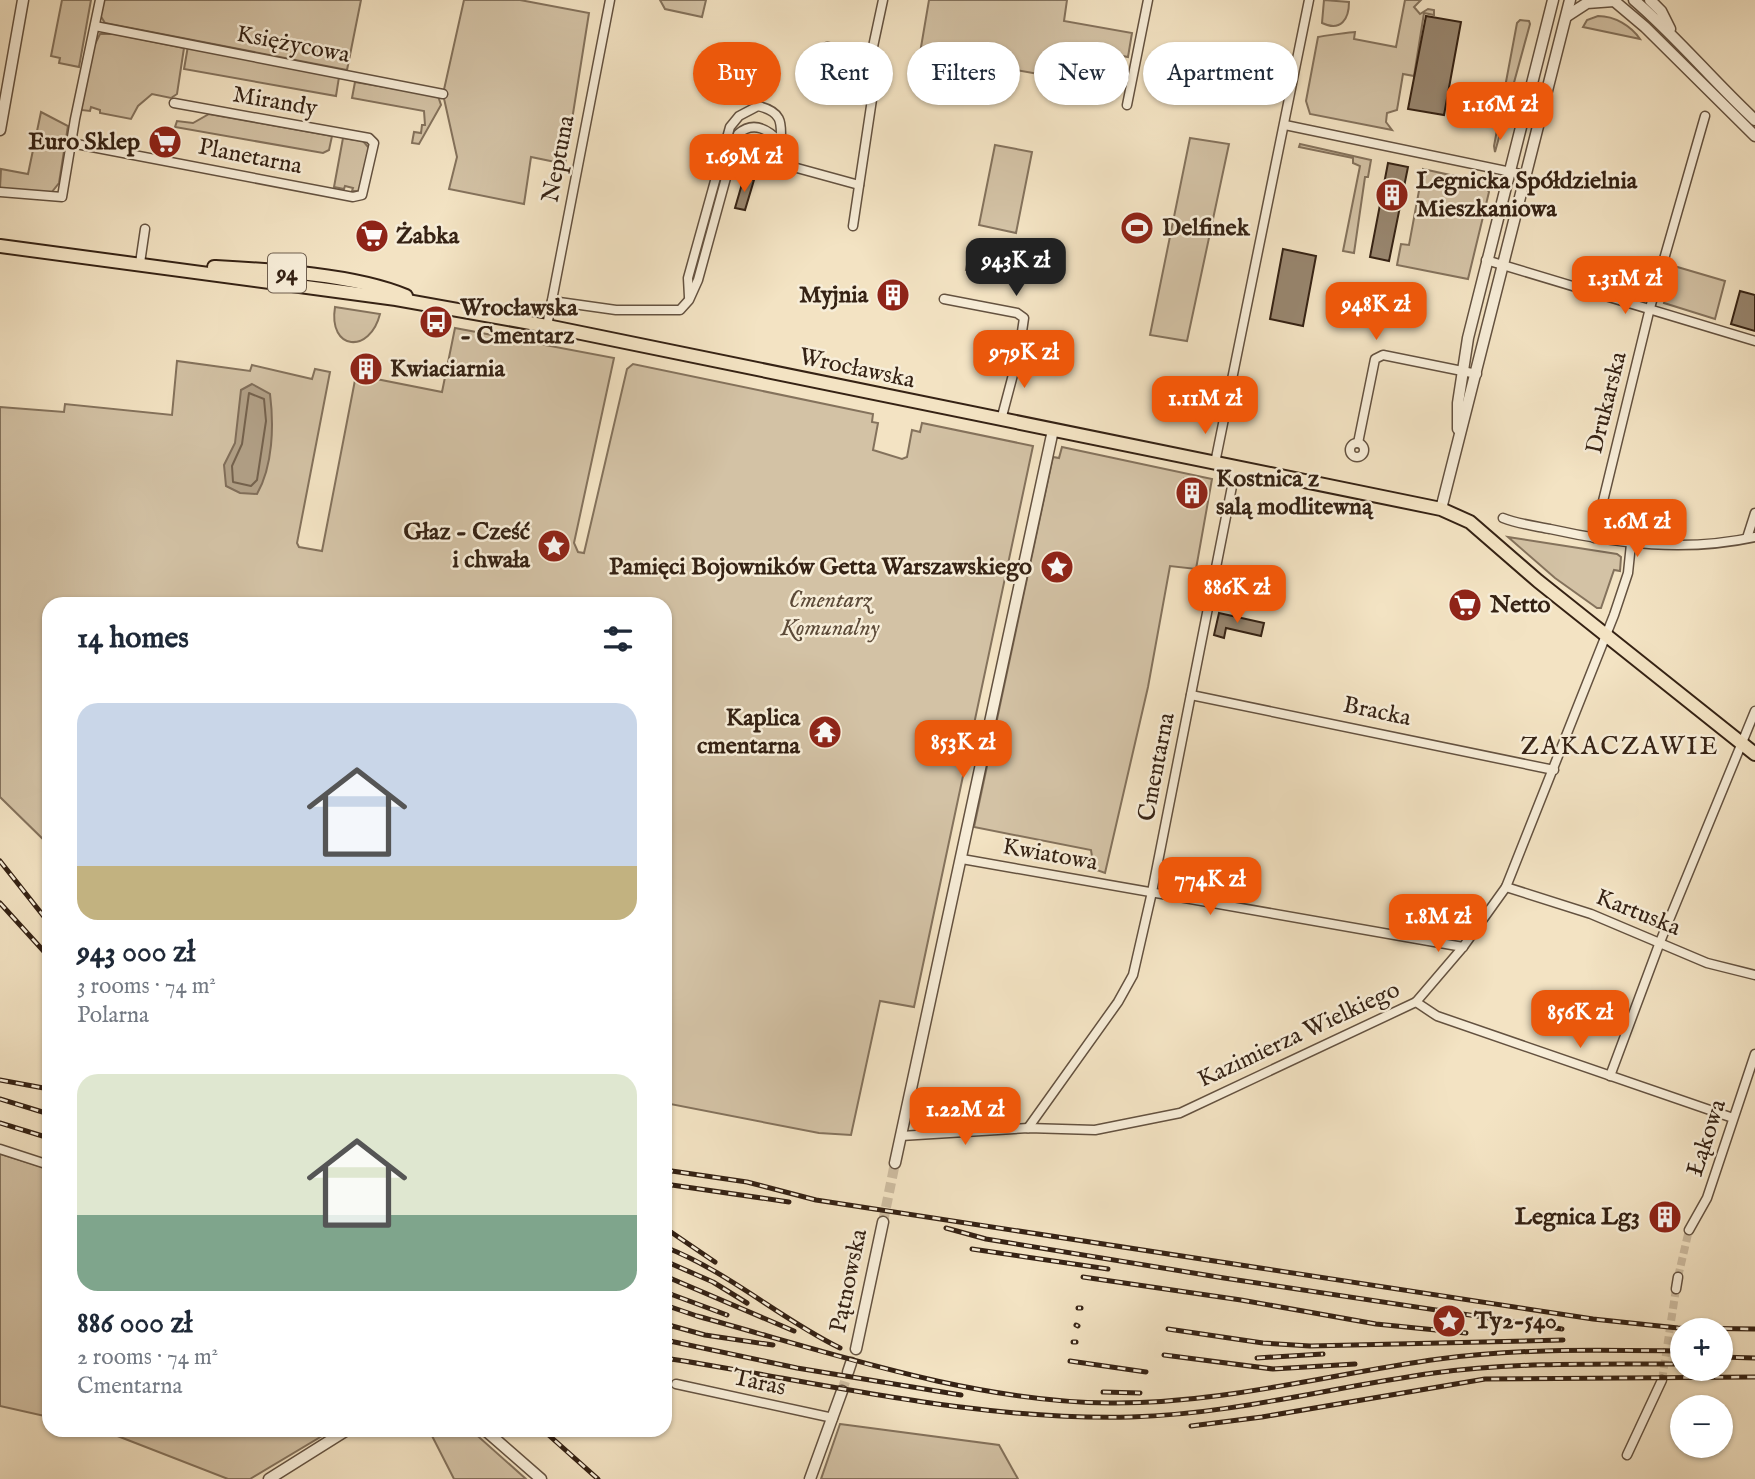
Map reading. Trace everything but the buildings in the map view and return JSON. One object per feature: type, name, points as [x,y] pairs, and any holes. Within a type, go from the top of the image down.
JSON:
[{"type":"main road","name":"Wrocławska","points":[[0,246],[140,263],[429,305],[547,326],[1441,509]]},
{"type":"main road","name":"94","points":[[1441,509],[1470,522],[1755,754]]},
{"type":"street","points":[[0,130],[23,0]]},
{"type":"street","points":[[0,192],[62,197],[100,0]]},
{"type":"street","name":"Neptuna","points":[[547,326],[610,0]]},
{"type":"street","points":[[874,42],[883,0]]},
{"type":"street","points":[[1129,95],[1148,0]]},
{"type":"street","points":[[1215,463],[1309,0]]},
{"type":"street","points":[[1458,439],[1462,371],[1486,260],[1553,0]]},
{"type":"street","points":[[1441,509],[1570,0]]},
{"type":"street","points":[[1566,17],[1587,4],[1613,0],[1645,27],[1755,136]]},
{"type":"street","points":[[1634,0],[1755,120]]},
{"type":"street","points":[[1650,0],[1661,11],[1675,38]]},
{"type":"street","points":[[1650,0],[1662,0]]},
{"type":"street","name":"Księżycowa","points":[[95,26],[443,94]]},
{"type":"street","name":"Mirandy","points":[[174,103],[369,138]]},
{"type":"street","points":[[853,226],[871,105]]},
{"type":"street","points":[[689,300],[688,278],[730,127],[750,108],[758,106],[776,112],[780,119],[781,156],[786,164],[859,185]]},
{"type":"street","name":"Drukarska","points":[[1594,538],[1650,308],[1704,116]]},
{"type":"street","points":[[1285,125],[1527,175]]},
{"type":"street","points":[[552,301],[616,310],[680,310],[689,300],[711,238],[738,134],[745,128],[756,127],[769,130],[781,143]]},
{"type":"street","name":"Planetarna","points":[[71,143],[359,197],[366,183],[374,144],[369,138]]},
{"type":"street","points":[[140,263],[145,229]]},
{"type":"street","points":[[1486,260],[1755,341]]},
{"type":"street","points":[[944,299],[1021,315],[1025,321],[1001,420]]},
{"type":"street","points":[[1358,443],[1375,359],[1383,355],[1477,374]]},
{"type":"street","points":[[895,1163],[1053,430]]},
{"type":"street","name":"Cmentarna","points":[[1028,1128],[1129,986],[1152,892],[1236,467]]},
{"type":"street","points":[[1503,517],[1631,544],[1684,545],[1751,537],[1755,513]]},
{"type":"street","name":"Kazimierza Wielkiego","points":[[901,1136],[1028,1128],[1095,1130],[1180,1113],[1416,1002],[1463,947],[1506,887],[1607,634],[1628,573],[1631,544]]},
{"type":"street","name":"Bracka","points":[[1191,695],[1554,771]]},
{"type":"street","points":[[1610,1076],[1660,942],[1755,711]]},
{"type":"street","name":"Kwiatowa","points":[[962,859],[1463,947]]},
{"type":"street","name":"Kartuska","points":[[1506,887],[1591,914],[1707,963],[1755,975]]},
{"type":"street","points":[[1416,1002],[1437,1016],[1733,1118]]},
{"type":"street","name":"Łąkowa","points":[[1689,1230],[1707,1198],[1755,1054]]},
{"type":"street","points":[[0,1149],[42,1163]]},
{"type":"street","name":"Pątnowska","points":[[856,1349],[883,1222]]},
{"type":"street","points":[[1676,1289],[1678,1277]]},
{"type":"street","points":[[1627,1455],[1662,1380]]},
{"type":"street","name":"Taras","points":[[676,1384],[832,1418]]},
{"type":"street","points":[[810,1479],[842,1391]]},
{"type":"street","points":[[269,1479],[336,1437]]},
{"type":"street","points":[[493,1437],[541,1479]]},
{"type":"green space","points":[[62,0],[91,0],[79,67],[59,63],[60,58],[51,56]]},
{"type":"green space","points":[[104,0],[361,0],[347,70],[105,23],[100,15]]},
{"type":"green space","points":[[464,0],[520,0],[589,13],[565,164],[531,157],[524,204],[449,189],[457,157],[443,94]]},
{"type":"green space","points":[[660,0],[706,0],[702,17],[665,9]]},
{"type":"green space","points":[[929,0],[1067,0],[1064,21],[1132,33],[1129,51],[1129,42],[1034,42],[1034,73],[1020,71],[1020,42],[922,42]]},
{"type":"green space","points":[[1324,0],[1349,2],[1347,14],[1339,25],[1322,23]]},
{"type":"green space","points":[[1405,0],[1421,0],[1414,7],[1420,14],[1428,9],[1434,10],[1434,15],[1424,13],[1414,76],[1403,74],[1397,110],[1387,113],[1386,122],[1392,130],[1310,114],[1306,101],[1318,37],[1355,32],[1354,39],[1396,47]]},
{"type":"green space","points":[[1598,16],[1622,23],[1640,39],[1583,27],[1587,20]]},
{"type":"green space","points":[[1520,20],[1529,21],[1530,24],[1495,152],[1517,23]]},
{"type":"green space","points":[[100,34],[115,34],[184,48],[177,94],[171,98],[152,94],[138,106],[131,119],[100,113],[100,110],[91,107],[90,111],[81,110],[94,46]]},
{"type":"green space","points":[[188,46],[339,77],[336,96],[184,69]]},
{"type":"green space","points":[[355,82],[438,96],[441,105],[419,144],[412,143],[414,132],[421,133],[422,125],[425,125],[424,111],[352,98]]},
{"type":"green space","points":[[41,112],[68,126],[59,183],[51,193],[0,188],[1,169],[28,174]]},
{"type":"green space","points":[[209,114],[332,136],[329,150],[323,153],[175,127],[177,121],[193,123]]},
{"type":"green space","points":[[343,138],[363,141],[369,148],[360,191],[352,191],[353,188],[345,186],[344,189],[334,187]]},
{"type":"green space","points":[[1190,138],[1229,144],[1187,341],[1150,335]]},
{"type":"green space","points":[[1300,144],[1371,160],[1368,177],[1365,177],[1354,253],[1343,251],[1360,166],[1353,163],[1353,158],[1299,147]]},
{"type":"green space","points":[[995,145],[1032,152],[1016,233],[979,225]]},
{"type":"green space","points":[[1423,169],[1482,182],[1489,192],[1468,279],[1397,265],[1401,244],[1409,245]]},
{"type":"green space","points":[[971,244],[1017,253],[1012,280],[966,270]]},
{"type":"green space","points":[[1674,266],[1725,281],[1715,319],[1664,303]]},
{"type":"green space","points":[[335,307],[380,314],[368,336],[351,342],[338,332]]},
{"type":"green space","name":"Cmentarz Komunalny","points":[[455,328],[614,358],[574,543],[578,552],[584,553],[627,369],[633,364],[873,414],[872,422],[878,423],[873,450],[902,459],[907,457],[912,430],[920,432],[922,423],[1033,446],[914,1007],[880,1001],[851,1135],[819,1133],[672,1104],[672,597],[42,597],[42,838],[0,797],[0,407],[64,412],[65,404],[172,415],[177,361],[250,371],[252,365],[312,379],[315,369],[330,372],[297,543],[299,547],[322,551],[356,375],[442,392]]},
{"type":"green space","points":[[1062,447],[1212,479],[1196,569],[1170,566],[1148,687],[1105,873],[1094,869],[1091,850],[974,827],[1053,457],[1059,458]]},
{"type":"green space","points":[[1508,537],[1617,554],[1621,557],[1620,571],[1614,570],[1601,608],[1597,608],[1555,578]]},
{"type":"green space","points":[[0,1154],[42,1167],[42,1415],[0,1406]]},
{"type":"green space","points":[[840,1424],[999,1445],[1018,1479],[821,1479]]},
{"type":"green space","points":[[120,1437],[320,1437],[250,1479],[228,1479]]},
{"type":"green space","points":[[433,1437],[479,1437],[526,1479],[454,1479]]},
{"type":"water","points":[[252,384],[270,394],[272,419],[269,458],[257,494],[240,493],[226,486],[224,465],[235,443],[241,390]]},
{"type":"tunnel","points":[[883,1222],[895,1163]]},
{"type":"tunnel","points":[[1678,1277],[1689,1230]]},
{"type":"tunnel","points":[[1662,1380],[1676,1289]]},
{"type":"tunnel","points":[[842,1391],[848,1372]]},
{"type":"railway","points":[[0,861],[42,914]]},
{"type":"railway","points":[[0,903],[42,949]]},
{"type":"railway","points":[[0,1080],[42,1088]]},
{"type":"railway","points":[[0,1099],[42,1112]]},
{"type":"railway","points":[[0,1123],[42,1136]]},
{"type":"railway","points":[[672,1171],[747,1182],[816,1200],[1593,1319],[1678,1328],[1755,1329]]},
{"type":"railway","points":[[672,1185],[789,1202]]},
{"type":"railway","points":[[946,1228],[986,1239],[1562,1329]]},
{"type":"railway","points":[[672,1233],[715,1262]]},
{"type":"railway","points":[[972,1249],[1108,1269]]},
{"type":"railway","points":[[672,1250],[711,1269],[840,1348]]},
{"type":"railway","points":[[672,1264],[713,1282],[747,1303]]},
{"type":"railway","points":[[1083,1277],[1241,1300],[1376,1324],[1466,1333]]},
{"type":"railway","points":[[672,1279],[794,1331]]},
{"type":"railway","points":[[672,1295],[727,1315]]},
{"type":"railway","points":[[672,1307],[849,1359],[954,1385],[1006,1394],[1110,1403],[1193,1399],[1469,1355],[1560,1350],[1670,1351]]},
{"type":"railway","points":[[672,1326],[705,1335],[773,1345]]},
{"type":"railway","points":[[1168,1329],[1263,1343],[1310,1346],[1563,1340]]},
{"type":"railway","points":[[672,1341],[797,1368],[961,1395]]},
{"type":"railway","points":[[1257,1358],[1323,1354]]},
{"type":"railway","points":[[1164,1355],[1273,1369],[1355,1364]]},
{"type":"railway","points":[[1733,1357],[1755,1358]]},
{"type":"railway","points":[[672,1359],[897,1398],[1014,1413],[1072,1417],[1131,1417],[1207,1411],[1465,1369],[1558,1364],[1670,1364]]},
{"type":"railway","points":[[1070,1361],[1146,1372]]},
{"type":"railway","points":[[1191,1426],[1262,1417],[1485,1379],[1755,1377]]},
{"type":"railway","points":[[1103,1392],[1140,1393]]},
{"type":"railway","points":[[551,1437],[598,1479]]},
{"type":"place","name":"Euro Sklep","points":[[165,142]]},
{"type":"place","name":"Legnicka Spółdzielnia Mieszkaniowa","points":[[1392,195]]},
{"type":"place","name":"Delfinek","points":[[1137,228]]},
{"type":"place","name":"Żabka","points":[[372,236]]},
{"type":"place","name":"Myjnia","points":[[893,295]]},
{"type":"place","name":"Wrocławska - Cmentarz","points":[[436,322]]},
{"type":"place","name":"Kwiaciarnia","points":[[366,369]]},
{"type":"place","name":"Kostnica z salą modlitewną","points":[[1192,493]]},
{"type":"place","name":"Głaz - Cześć i chwała","points":[[554,546]]},
{"type":"place","name":"Pamięci Bojowników Getta Warszawskiego","points":[[1057,567]]},
{"type":"place","name":"Netto","points":[[1465,605]]},
{"type":"place","name":"Kaplica cmentarna","points":[[825,732]]},
{"type":"place","name":"Legnica Lg3","points":[[1665,1217]]},
{"type":"place","name":"Ty2-540","points":[[1449,1321]]},
{"type":"district","name":"ZAKACZAWIE","points":[[1620,746]]}]
